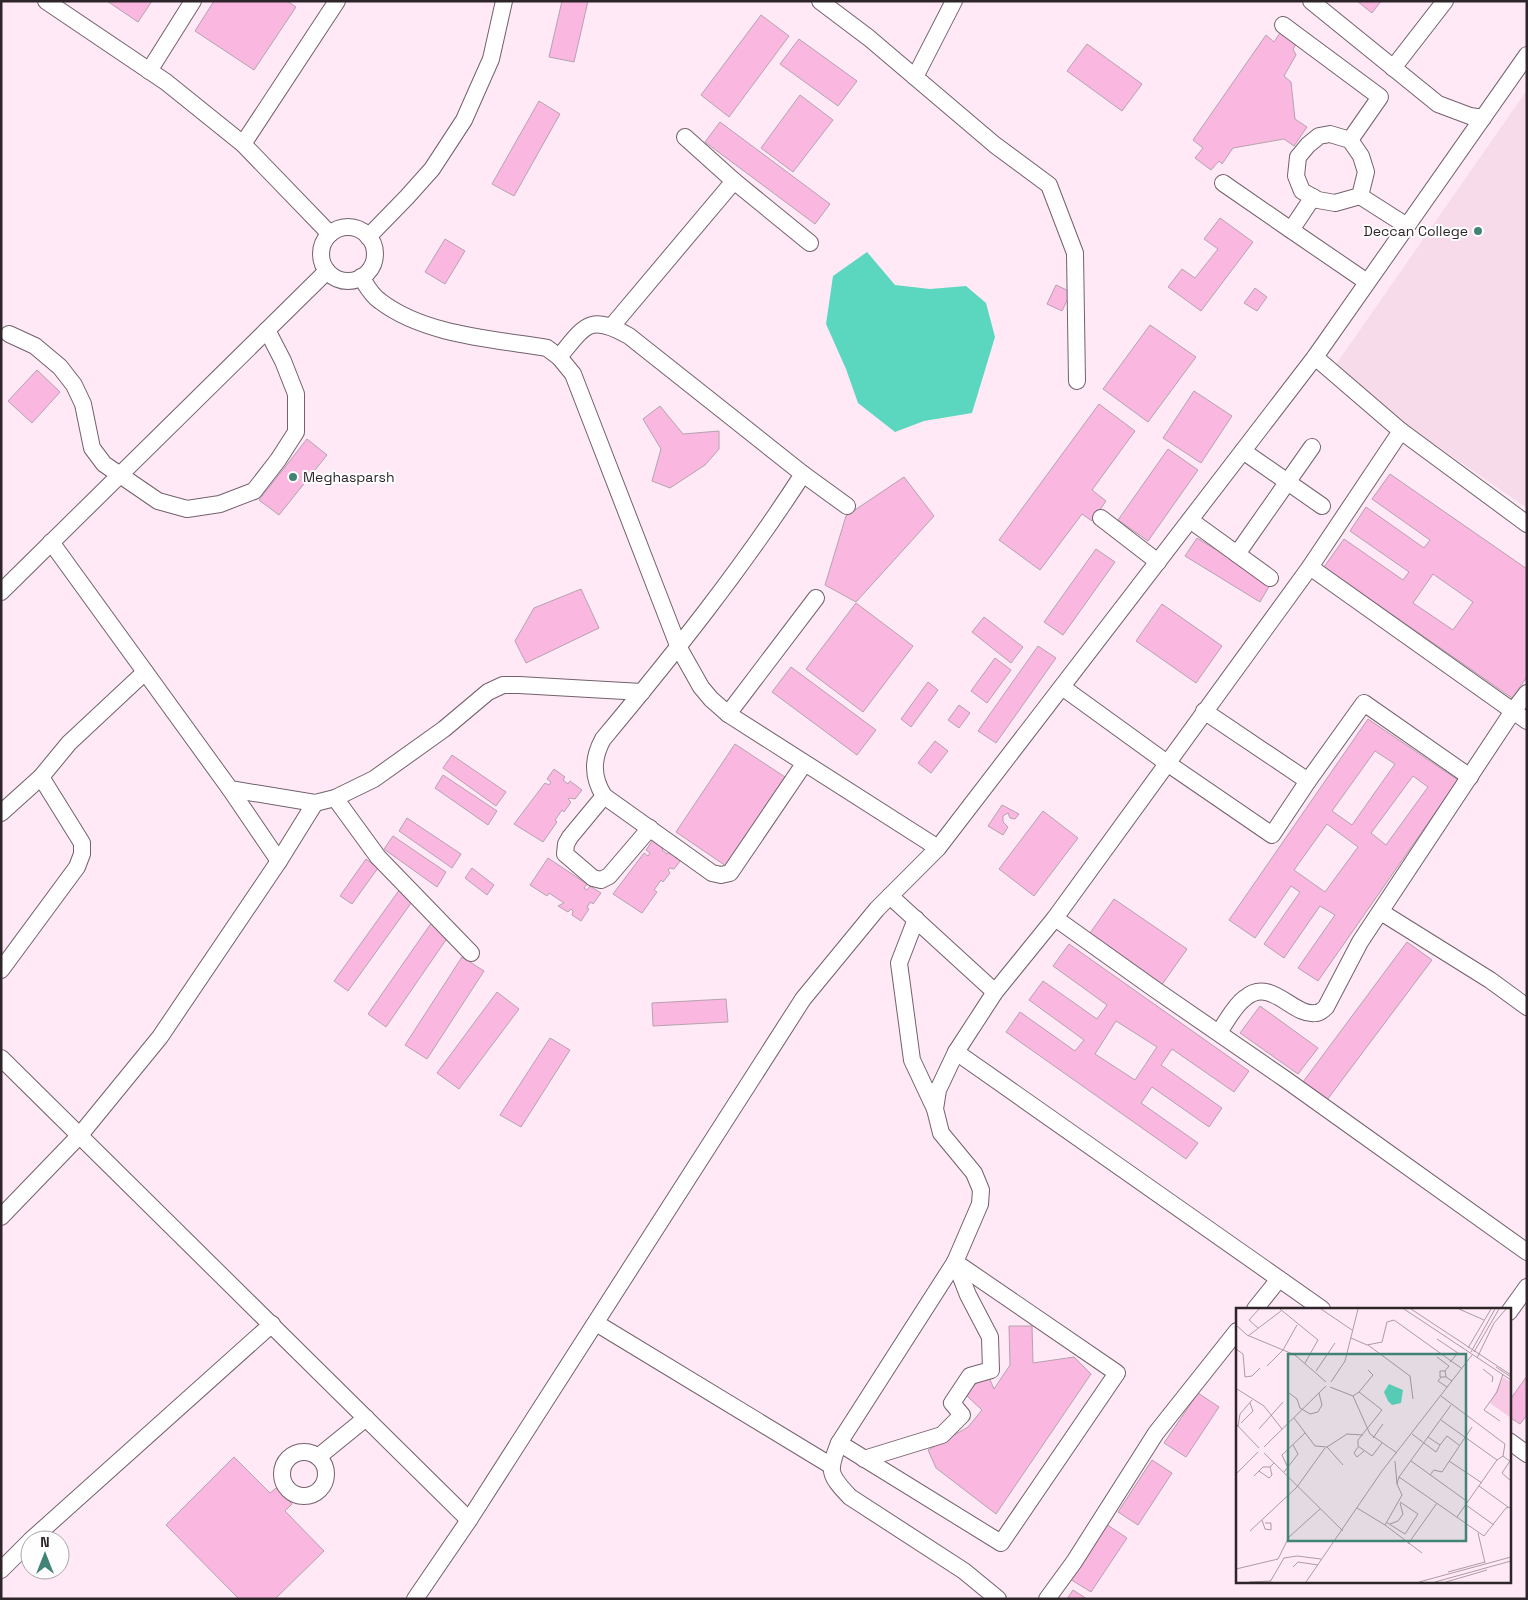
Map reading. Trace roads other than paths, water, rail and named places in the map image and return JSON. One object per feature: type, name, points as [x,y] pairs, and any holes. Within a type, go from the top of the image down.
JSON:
[{"type":"lane","points":[[46,1],[177,90],[243,144],[330,234]]},
{"type":"lane","points":[[150,71],[193,1]]},
{"type":"lane","points":[[243,144],[337,1]]},
{"type":"lane","points":[[368,237],[432,169],[464,120],[491,59],[504,1]]},
{"type":"lane","points":[[820,1],[869,38],[995,145],[1049,185],[1075,253],[1077,381]]},
{"type":"lane","points":[[915,77],[954,1]]},
{"type":"lane","points":[[1311,1],[1438,104],[1470,116],[1483,118]]},
{"type":"lane","points":[[1393,68],[1445,1]]},
{"type":"lane","points":[[1283,25],[1380,97],[1350,140]]},
{"type":"lane","points":[[415,1599],[470,1520],[803,999],[877,909],[938,848],[1158,562],[1315,357],[1527,54]]},
{"type":"lane","points":[[1330,134],[1350,140],[1361,156],[1366,172],[1360,196],[1335,204],[1318,200],[1302,191],[1296,176],[1298,157],[1319,136],[1330,134]]},
{"type":"lane","points":[[685,137],[734,181],[810,244]]},
{"type":"lane","points":[[612,326],[734,181]]},
{"type":"lane","points":[[1223,183],[1367,282]]},
{"type":"lane","points":[[1360,196],[1407,226]]},
{"type":"lane","points":[[1292,230],[1313,197]]},
{"type":"lane","points":[[350,228],[360,230],[368,237],[373,246],[374,256],[371,266],[361,277],[346,281],[336,278],[327,271],[322,262],[321,252],[324,242],[330,234],[339,229],[350,228]]},
{"type":"lane","points":[[1,592],[327,271]]},
{"type":"lane","points":[[361,277],[378,300],[415,321],[439,329],[546,348],[560,357],[573,374],[679,648],[701,687],[711,700],[728,714],[804,764],[938,848]]},
{"type":"lane","points":[[560,357],[584,328],[598,323],[612,326],[628,336],[803,474],[847,506]]},
{"type":"lane","points":[[8,334],[35,346],[60,367],[74,385],[83,404],[92,448],[104,464],[158,501],[187,509],[220,504],[254,490],[278,460],[296,432],[296,394],[283,361],[267,330]]},
{"type":"lane","points":[[1315,357],[1401,431],[1527,524]]},
{"type":"lane","points":[[935,1110],[938,1090],[956,1052],[995,992],[1055,918],[1310,567],[1401,431]]},
{"type":"lane","points":[[1237,554],[1312,447]]},
{"type":"lane","points":[[1243,450],[1322,506]]},
{"type":"lane","points":[[803,474],[778,513],[679,648],[603,739],[596,751],[594,764],[599,788],[604,796],[712,873],[721,876],[730,873],[804,764]]},
{"type":"lane","points":[[1101,518],[1158,562]]},
{"type":"lane","points":[[1190,520],[1270,578]]},
{"type":"lane","points":[[51,542],[230,789],[279,860]]},
{"type":"lane","points":[[1310,567],[1527,721]]},
{"type":"lane","points":[[728,714],[816,598]]},
{"type":"lane","points":[[1,813],[41,777],[69,743],[145,672]]},
{"type":"lane","points":[[230,789],[315,803],[335,798],[374,780],[444,729],[488,692],[503,685],[642,692]]},
{"type":"lane","points":[[1062,687],[1167,763],[1272,835],[1364,703],[1470,777]]},
{"type":"lane","points":[[1219,1032],[1244,998],[1254,992],[1269,992],[1308,1013],[1317,1013],[1326,1008],[1360,942],[1513,711],[1527,693]]},
{"type":"lane","points":[[1204,712],[1308,781]]},
{"type":"lane","points":[[1,970],[77,867],[82,854],[82,843],[41,777]]},
{"type":"lane","points":[[604,796],[566,844],[565,854],[593,878],[601,880],[609,876],[650,828]]},
{"type":"lane","points":[[335,798],[378,857],[471,953]]},
{"type":"lane","points":[[1,1217],[80,1135],[160,1037],[315,803]]},
{"type":"lane","points":[[890,896],[995,992]]},
{"type":"lane","points":[[1381,912],[1490,980],[1527,1007]]},
{"type":"lane","points":[[1055,918],[1152,988],[1219,1032],[1527,1252]]},
{"type":"lane","points":[[916,919],[899,963],[912,1060],[935,1110],[941,1133],[974,1173],[981,1190],[980,1204],[955,1262],[839,1443],[830,1464],[836,1483],[850,1497],[964,1571],[998,1599]]},
{"type":"lane","points":[[956,1052],[1321,1308]]},
{"type":"lane","points":[[1,1058],[470,1520]]},
{"type":"lane","points":[[839,1443],[1001,1543],[1117,1373],[955,1262]]},
{"type":"lane","points":[[864,1458],[942,1435],[962,1415],[952,1403],[970,1376],[991,1370],[990,1338],[968,1295],[955,1262]]},
{"type":"lane","points":[[1256,1308],[1279,1279]]},
{"type":"lane","points":[[1510,1311],[1526,1290]]},
{"type":"lane","points":[[596,1323],[830,1464]]},
{"type":"lane","points":[[41,1530],[272,1324]]},
{"type":"lane","points":[[1047,1599],[1074,1562],[1156,1433],[1236,1332]]},
{"type":"lane","points":[[318,1458],[366,1418]]},
{"type":"lane","points":[[1510,1442],[1527,1454]]},
{"type":"lane","points":[[1,1570],[20,1550]]},
{"type":"place","name":"Deccan College","points":[[1478,231]]},
{"type":"place","name":"Meghasparsh","points":[[293,477]]}]
